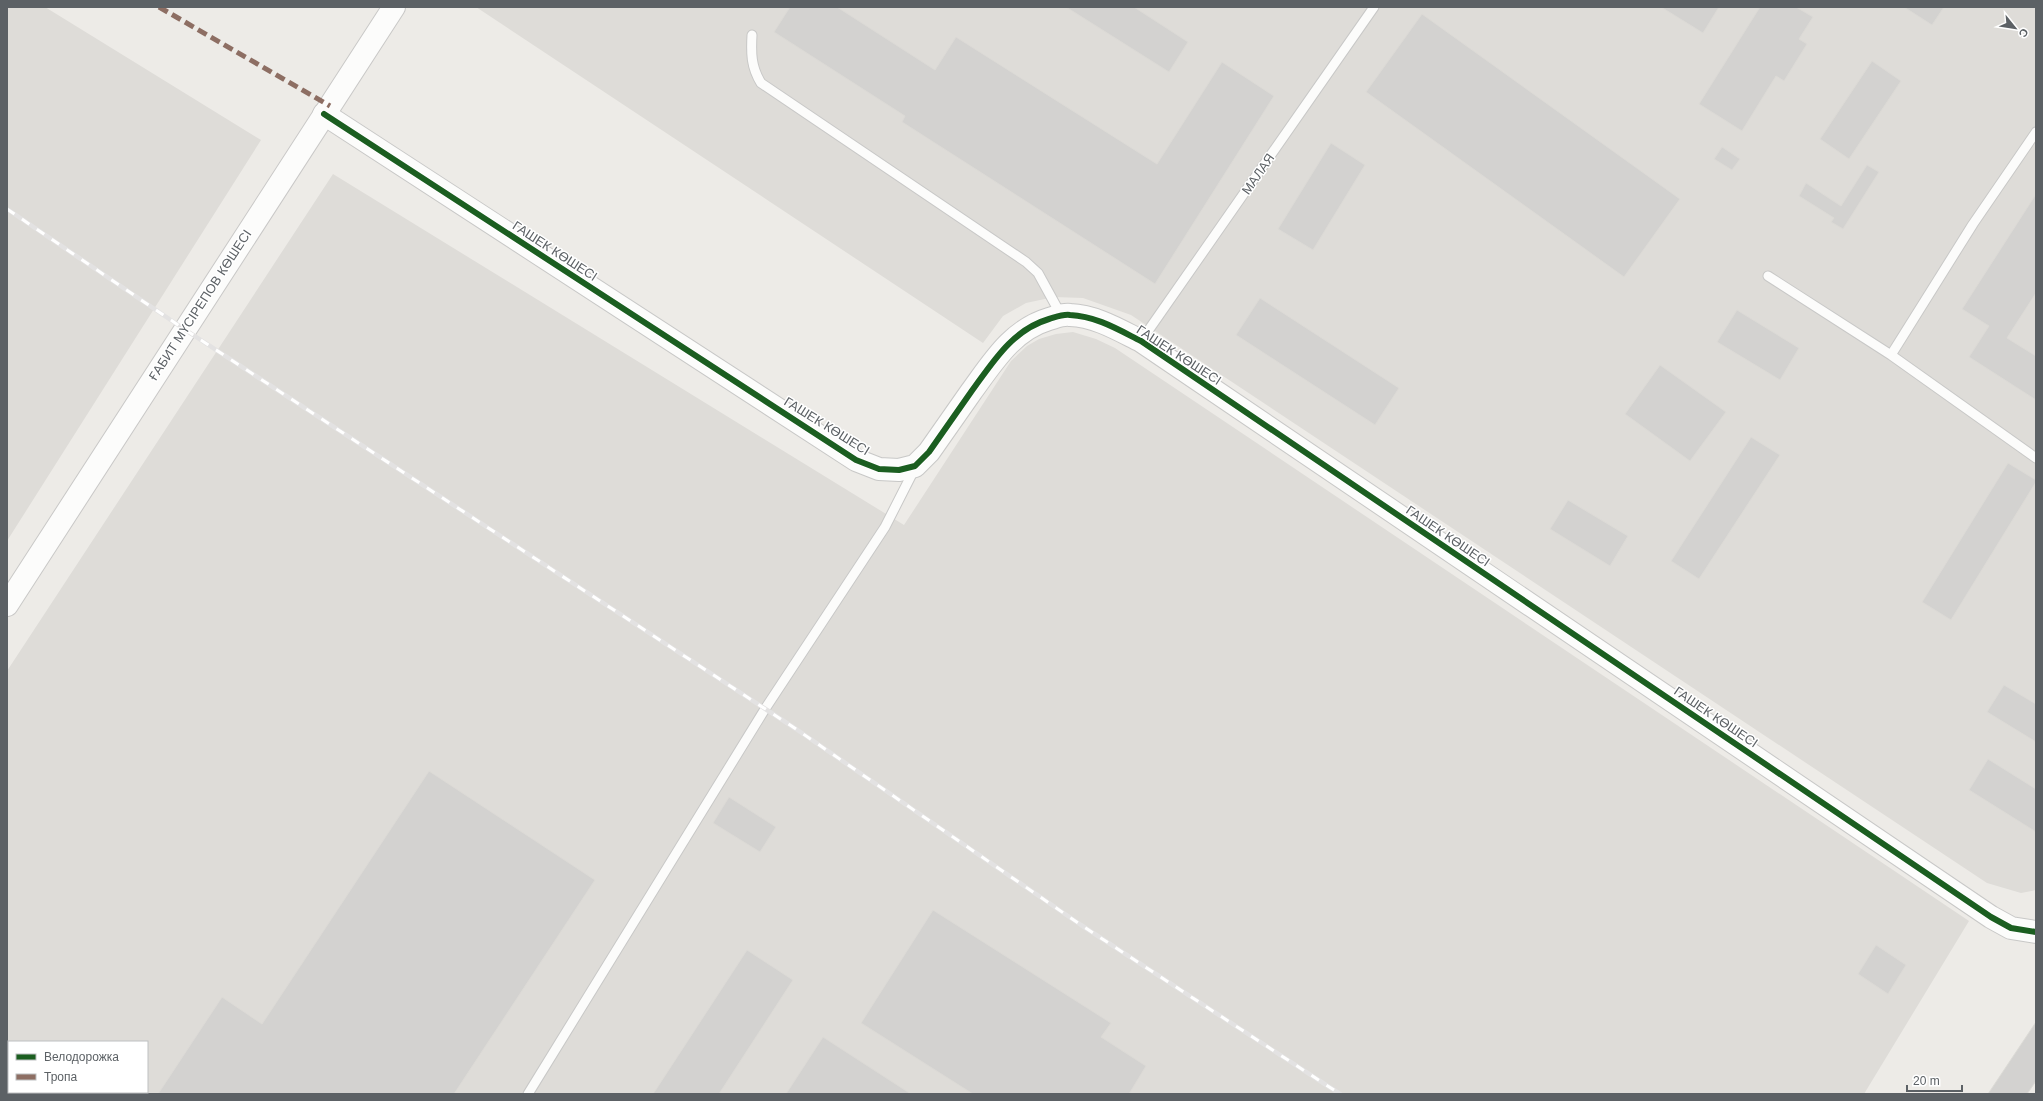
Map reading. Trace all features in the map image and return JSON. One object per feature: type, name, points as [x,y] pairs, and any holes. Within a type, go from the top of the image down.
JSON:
[{"type":"street","name":"ҒАБИТ МҮСІРЕПОВ КӨШЕСІ","points":[[7,605],[394,7]]},
{"type":"street","name":"ГАШЕК КӨШЕСІ","points":[[324,114],[856,460],[879,470],[899,470],[915,466],[929,452],[1001,350],[1019,334],[1035,323],[1061,315],[1071,315],[1113,326],[1141,341],[1991,917],[2011,928],[2036,932]]},
{"type":"lane","name":"МАЛАЯ","points":[[1141,341],[1374,7]]},
{"type":"lane","points":[[752,35],[751,56],[754,73],[761,83],[1026,262],[1038,273],[1061,315]]},
{"type":"lane","points":[[1891,355],[1973,224],[2036,132]]},
{"type":"lane","points":[[1768,276],[1891,355],[2036,458]]},
{"type":"lane","points":[[528,1094],[765,709],[885,527],[915,466]]},
{"type":"shaded area","points":[[7,7],[45,7],[261,140],[7,541]]},
{"type":"shaded area","points":[[476,7],[2036,7],[2036,890],[2021,893],[1987,883],[1131,315],[1083,298],[1054,297],[1026,303],[1003,316],[983,343]]},
{"type":"shaded area","points":[[333,174],[904,525],[1011,361],[1027,346],[1039,339],[1056,334],[1073,332],[1096,339],[1115,348],[1969,921],[1864,1094],[7,1094],[7,671]]},
{"type":"building","points":[[790,7],[837,7],[935,70],[956,37],[1157,164],[1222,62],[1274,96],[1155,284],[902,122],[905,116],[774,32]]},
{"type":"building","points":[[1066,7],[1134,7],[1188,42],[1169,72]]},
{"type":"building","points":[[1661,7],[1719,7],[1703,33]]},
{"type":"building","points":[[1760,7],[1796,7],[1813,17],[1799,39],[1807,44],[1784,81],[1776,76],[1742,131],[1699,104]]},
{"type":"building","points":[[1904,7],[1944,7],[1932,25]]},
{"type":"building","points":[[1422,14],[1680,199],[1624,277],[1366,92]]},
{"type":"building","points":[[1872,61],[1901,81],[1849,159],[1820,139]]},
{"type":"building","points":[[1331,143],[1365,165],[1313,250],[1278,229]]},
{"type":"building","points":[[1722,147],[1740,159],[1732,170],[1714,159]]},
{"type":"building","points":[[1867,165],[1879,172],[1843,229],[1831,222],[1834,218],[1799,196],[1806,183],[1841,206]]},
{"type":"building","points":[[2036,194],[2036,293],[2007,338],[2036,356],[2036,400],[1969,357],[1989,326],[1962,309]]},
{"type":"building","points":[[1260,298],[1399,388],[1375,425],[1236,335]]},
{"type":"building","points":[[1737,310],[1799,348],[1780,380],[1717,342]]},
{"type":"building","points":[[1660,365],[1726,412],[1690,461],[1625,414]]},
{"type":"building","points":[[1751,437],[1780,455],[1699,579],[1671,561]]},
{"type":"building","points":[[2008,463],[2036,480],[2036,482],[1951,620],[1922,602]]},
{"type":"building","points":[[1568,500],[1628,536],[1610,566],[1550,529]]},
{"type":"building","points":[[2004,685],[2036,704],[2036,742],[1987,712]]},
{"type":"building","points":[[1988,759],[2036,789],[2036,832],[1969,790]]},
{"type":"building","points":[[429,771],[595,880],[454,1094],[158,1094],[222,997],[262,1024]]},
{"type":"building","points":[[729,797],[776,827],[760,852],[713,823]]},
{"type":"building","points":[[933,910],[1111,1023],[1101,1037],[1146,1066],[1129,1094],[973,1094],[861,1023]]},
{"type":"building","points":[[1876,945],[1906,965],[1888,994],[1858,974]]},
{"type":"building","points":[[747,950],[793,980],[719,1094],[653,1094]]},
{"type":"building","points":[[2036,1022],[2036,1081],[2027,1094],[1988,1094]]},
{"type":"building","points":[[823,1037],[911,1094],[786,1094]]},
{"type":"railway","points":[[7,209],[184,329],[796,729],[1081,925],[1340,1094]]},
{"type":"marked path","points":[[159,7],[330,106]]},
{"type":"cycle path","points":[[324,114],[856,460],[879,469],[899,470],[915,466],[929,452],[1004,348],[1024,331],[1049,319],[1067,315],[1089,318],[1116,328],[1141,341],[1991,917],[2011,928],[2036,932]]}]
